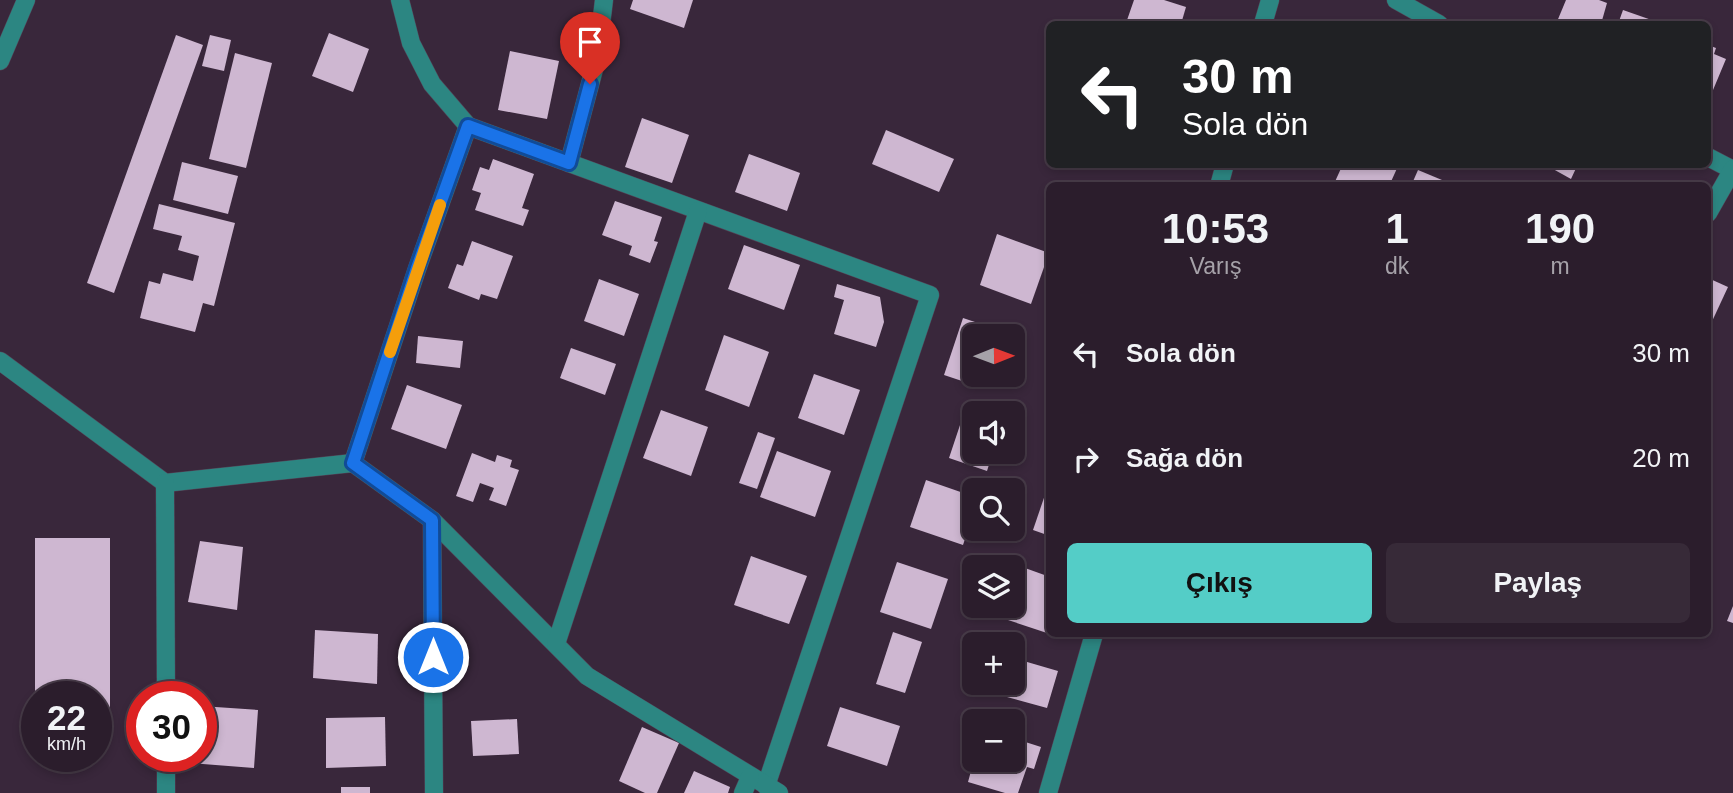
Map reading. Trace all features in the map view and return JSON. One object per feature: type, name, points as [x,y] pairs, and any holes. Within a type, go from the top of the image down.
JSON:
[{"type":"street","points":[[0,61],[26,0]]},
{"type":"street","points":[[0,361],[165,483],[353,463],[432,520],[587,676],[760,787],[930,295],[468,126],[432,84],[411,43],[400,0]]},
{"type":"street","points":[[569,163],[597,58],[604,0]]},
{"type":"street","points":[[1264,21],[1270,0]]},
{"type":"street","points":[[1396,0],[1434,21]]},
{"type":"street","points":[[353,463],[417,268],[468,126]]},
{"type":"street","points":[[1711,158],[1733,169],[1711,208]]},
{"type":"street","points":[[556,644],[698,211]]},
{"type":"street","points":[[165,483],[166,681]]},
{"type":"street","points":[[432,520],[435,793]]},
{"type":"street","points":[[1048,793],[1093,637]]},
{"type":"street","points":[[166,772],[166,793]]},
{"type":"building","points":[[633,0],[693,0],[684,28],[630,9]]},
{"type":"building","points":[[1134,0],[1164,0],[1186,7],[1182,21],[1127,21]]},
{"type":"building","points":[[1566,0],[1599,0],[1607,3],[1602,21],[1557,21]]},
{"type":"building","points":[[1623,10],[1654,21],[1619,21]]},
{"type":"building","points":[[329,33],[369,49],[353,92],[312,76]]},
{"type":"building","points":[[176,35],[203,45],[114,293],[87,283]]},
{"type":"building","points":[[210,35],[231,40],[224,71],[202,66]]},
{"type":"building","points":[[1711,46],[1716,48],[1714,54],[1726,59],[1711,95]]},
{"type":"building","points":[[510,51],[559,61],[547,119],[498,110]]},
{"type":"building","points":[[235,53],[272,63],[246,168],[209,159]]},
{"type":"building","points":[[642,118],[689,135],[672,183],[625,167]]},
{"type":"building","points":[[886,130],[954,159],[939,192],[872,164]]},
{"type":"building","points":[[749,154],[800,173],[787,211],[735,192]]},
{"type":"building","points":[[493,159],[534,174],[522,208],[529,210],[523,226],[475,210],[481,193],[472,190],[480,167],[489,170]]},
{"type":"building","points":[[182,162],[238,176],[228,214],[173,200]]},
{"type":"building","points":[[1341,168],[1397,168],[1391,182],[1335,182]]},
{"type":"building","points":[[1551,168],[1576,168],[1571,179]]},
{"type":"building","points":[[1418,170],[1447,182],[1413,182]]},
{"type":"building","points":[[615,201],[662,217],[654,241],[658,242],[650,263],[629,255],[632,246],[602,235]]},
{"type":"building","points":[[159,204],[235,223],[214,306],[203,303],[195,332],[140,318],[149,281],[160,284],[163,273],[193,281],[199,256],[178,250],[182,236],[153,229]]},
{"type":"building","points":[[997,234],[1046,252],[1046,262],[1031,304],[980,285]]},
{"type":"building","points":[[472,241],[513,256],[497,299],[481,294],[479,300],[448,288],[457,264],[463,266]]},
{"type":"building","points":[[744,245],[800,265],[784,310],[728,289]]},
{"type":"building","points":[[599,279],[639,294],[624,336],[584,321]]},
{"type":"building","points":[[1711,279],[1728,287],[1711,324]]},
{"type":"building","points":[[837,284],[880,297],[884,322],[876,347],[834,334],[844,300],[834,297]]},
{"type":"building","points":[[963,318],[981,324],[962,324],[962,381],[944,375]]},
{"type":"building","points":[[724,335],[769,352],[749,407],[705,390]]},
{"type":"building","points":[[418,336],[463,341],[460,368],[416,363]]},
{"type":"building","points":[[571,348],[616,364],[605,395],[560,378]]},
{"type":"building","points":[[814,374],[860,390],[844,435],[798,418]]},
{"type":"building","points":[[407,385],[462,405],[446,449],[391,429]]},
{"type":"building","points":[[661,410],[708,427],[691,476],[643,458]]},
{"type":"building","points":[[962,419],[962,462],[949,458]]},
{"type":"building","points":[[758,432],[775,438],[757,489],[739,483]]},
{"type":"building","points":[[777,451],[831,471],[815,517],[760,497]]},
{"type":"building","points":[[472,453],[495,462],[497,455],[512,460],[510,467],[519,470],[506,506],[489,500],[494,488],[480,483],[473,502],[456,496]]},
{"type":"building","points":[[967,464],[989,464],[987,471]]},
{"type":"building","points":[[926,480],[962,492],[963,545],[910,527]]},
{"type":"building","points":[[1046,492],[1046,535],[1033,530]]},
{"type":"building","points":[[35,538],[110,538],[110,681],[35,681]]},
{"type":"building","points":[[200,541],[243,547],[237,610],[188,602]]},
{"type":"building","points":[[751,556],[807,576],[789,624],[734,605]]},
{"type":"building","points":[[897,562],[948,579],[931,629],[880,612]]},
{"type":"building","points":[[1025,568],[1046,576],[1046,633],[1008,620],[1025,618]]},
{"type":"building","points":[[1733,606],[1733,623],[1727,621]]},
{"type":"building","points":[[315,630],[378,634],[377,684],[313,678]]},
{"type":"building","points":[[893,632],[922,642],[905,693],[876,684]]},
{"type":"building","points":[[1025,661],[1058,671],[1047,708],[1000,695],[1025,695]]},
{"type":"building","points":[[217,707],[258,710],[254,768],[217,765]]},
{"type":"building","points":[[840,707],[900,726],[887,766],[827,746]]},
{"type":"building","points":[[385,717],[386,766],[326,768],[326,718]]},
{"type":"building","points":[[517,719],[519,754],[473,756],[471,721]]},
{"type":"building","points":[[642,727],[679,743],[657,793],[645,793],[619,781]]},
{"type":"building","points":[[1025,742],[1041,747],[1034,769],[1027,767],[1018,793],[1005,793],[968,782],[971,772],[1025,772]]},
{"type":"building","points":[[694,771],[730,787],[728,793],[684,793]]},
{"type":"building","points":[[341,787],[370,787],[370,793],[341,793]]},
{"type":"slow traffic","points":[[390,352],[440,205]]},
{"type":"route","points":[[433,657],[432,520],[353,463],[417,268],[468,126],[569,163],[590,84]]}]
